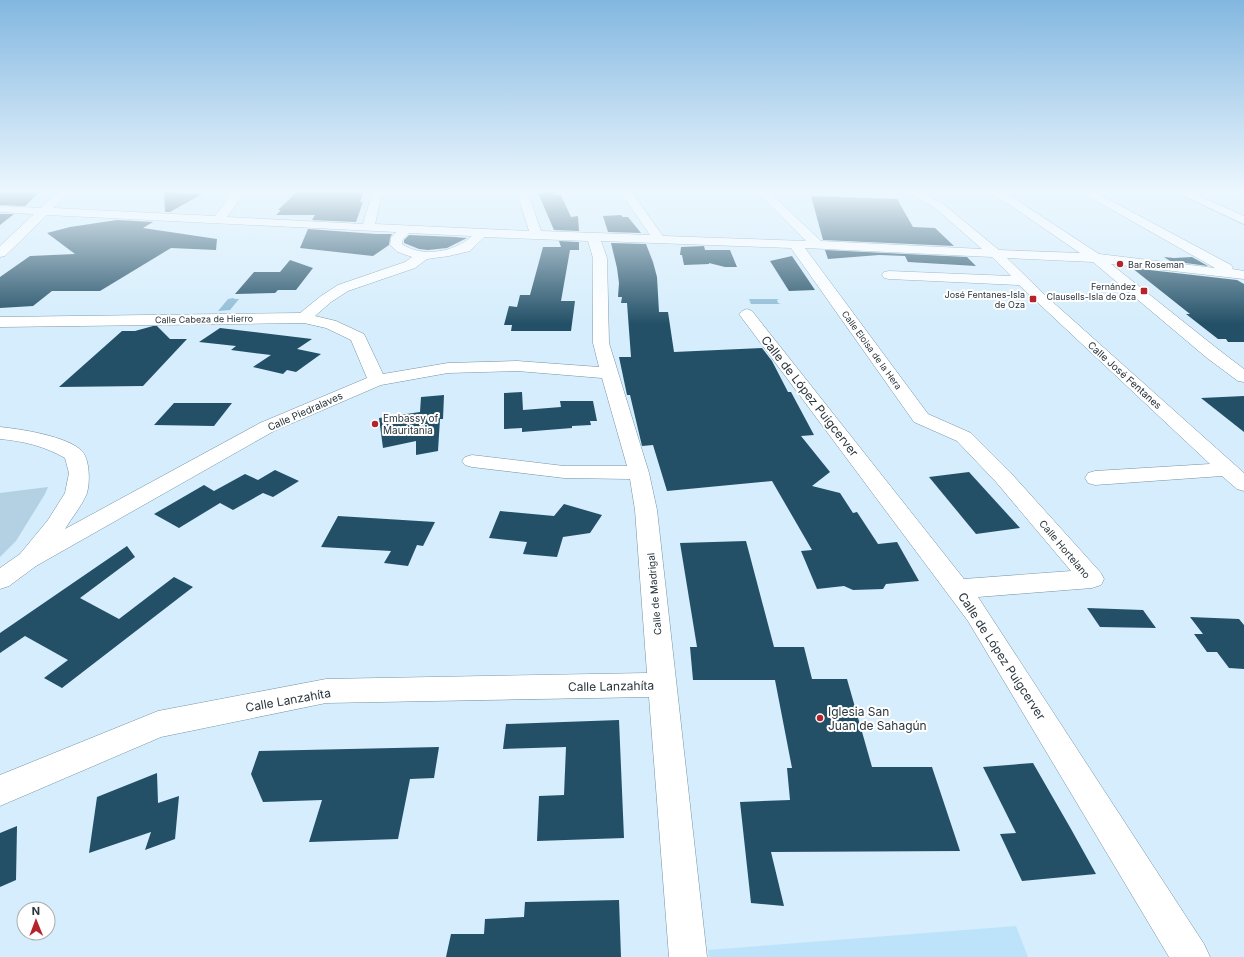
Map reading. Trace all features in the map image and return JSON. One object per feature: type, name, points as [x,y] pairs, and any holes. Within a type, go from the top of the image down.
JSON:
[{"type":"street","points":[[0,253],[20,235]]},
{"type":"street","points":[[400,235],[397,238],[396,245],[399,249],[423,255],[449,253],[465,248],[474,242],[480,235]]},
{"type":"street","points":[[527,235],[795,244],[1096,258],[1238,274]]},
{"type":"street","points":[[656,235],[659,239]]},
{"type":"street","points":[[807,235],[818,245]]},
{"type":"street","name":"Calle José Fentanes","points":[[973,235],[995,253],[1023,281],[1244,484]]},
{"type":"street","points":[[1061,235],[1096,258],[1213,354],[1244,377]]},
{"type":"street","points":[[1165,235],[1238,274]]},
{"type":"street","name":"Calle de Madrigal","points":[[593,237],[600,258],[601,343],[640,473],[646,510],[688,957]]},
{"type":"street","name":"Calle Eloisa de la Hera","points":[[795,244],[921,418],[964,437]]},
{"type":"street","points":[[304,318],[326,299],[343,288],[410,265],[423,255]]},
{"type":"street","points":[[889,275],[1023,281]]},
{"type":"street","name":"Calle de López Puigcerver","points":[[747,314],[977,614],[1191,957]]},
{"type":"street","name":"Calle Cabeza de Hierro","points":[[0,322],[304,318],[331,324],[358,337],[377,380]]},
{"type":"street","name":"Calle Piedralaves","points":[[28,560],[267,427],[377,380],[456,367],[517,366],[611,373]]},
{"type":"street","points":[[0,434],[26,436],[62,447],[74,456],[79,473],[76,494],[56,525],[28,560],[0,580]]},
{"type":"street","name":"Calle Hortelano","points":[[958,589],[1092,580],[1003,477],[964,437]]},
{"type":"street","points":[[472,461],[564,472],[640,473]]},
{"type":"street","points":[[1095,478],[1227,468]]},
{"type":"street","name":"Calle Lanzahíta","points":[[0,791],[158,724],[326,691],[662,685]]},
{"type":"shaded area","points":[[228,299],[239,299],[230,310],[218,311]]},
{"type":"shaded area","points":[[749,299],[779,299],[777,300],[778,303],[781,304],[751,304]]},
{"type":"shaded area","points":[[48,487],[16,541],[0,557],[0,493]]},
{"type":"shaded area","points":[[1016,926],[1028,957],[709,957],[708,950]]},
{"type":"building","points":[[49,235],[188,235],[217,239],[216,250],[171,248],[100,291],[52,291],[33,306],[0,308],[0,277],[30,256],[75,254]]},
{"type":"building","points":[[306,235],[392,235],[389,245],[373,256],[300,248]]},
{"type":"building","points":[[409,235],[467,238],[447,248],[428,250],[419,249],[404,243],[404,240]]},
{"type":"building","points":[[822,235],[942,235],[954,246],[823,240]]},
{"type":"building","points":[[559,241],[579,242],[579,250],[570,250],[561,301],[575,301],[571,331],[511,331],[512,325],[504,325],[509,306],[517,307],[520,295],[530,295],[543,247],[561,247]]},
{"type":"building","points":[[611,243],[646,244],[657,277],[659,312],[668,312],[674,352],[762,348],[772,361],[788,392],[791,392],[814,435],[801,436],[830,472],[812,486],[840,493],[853,513],[857,512],[878,544],[897,542],[919,581],[886,584],[883,589],[853,590],[844,586],[817,589],[801,551],[812,550],[772,481],[667,491],[653,445],[642,446],[630,395],[627,395],[619,357],[631,357],[627,303],[621,303],[622,297],[618,297],[619,283]]},
{"type":"building","points":[[704,246],[705,250],[730,250],[737,267],[725,267],[709,263],[684,265],[682,255],[680,255],[681,247]]},
{"type":"building","points":[[825,250],[967,257],[976,266],[908,262],[905,256],[879,255],[828,259]]},
{"type":"building","points":[[792,256],[815,290],[789,291],[770,261]]},
{"type":"building","points":[[1164,257],[1192,257],[1208,266],[1170,261]]},
{"type":"building","points":[[290,260],[313,268],[296,290],[278,290],[275,293],[235,294],[254,272],[280,272]]},
{"type":"building","points":[[1132,268],[1237,280],[1244,284],[1244,342],[1228,342],[1226,339],[1218,339],[1186,314],[1190,314]]},
{"type":"building","points":[[157,326],[170,339],[187,339],[143,386],[59,387],[122,331],[135,331]]},
{"type":"building","points":[[220,328],[312,339],[297,349],[321,354],[296,372],[287,370],[283,374],[253,367],[271,355],[231,350],[236,346],[199,342]]},
{"type":"building","points":[[522,392],[523,410],[561,407],[560,401],[593,401],[597,421],[590,421],[591,425],[572,426],[572,428],[522,432],[522,428],[504,429],[504,393]]},
{"type":"building","points":[[444,395],[443,419],[440,419],[438,451],[416,455],[416,441],[383,448],[379,418],[420,412],[421,397]]},
{"type":"building","points":[[1244,396],[1244,432],[1201,398]]},
{"type":"building","points":[[174,403],[232,403],[214,426],[154,425]]},
{"type":"building","points":[[275,470],[299,481],[273,497],[263,493],[233,510],[220,503],[179,528],[154,514],[204,485],[214,491],[245,474],[258,480]]},
{"type":"building","points":[[969,472],[1020,528],[976,534],[929,477]]},
{"type":"building","points":[[564,504],[602,515],[590,533],[563,537],[557,557],[523,554],[527,542],[489,538],[500,511],[554,516]]},
{"type":"building","points":[[338,516],[435,522],[423,546],[417,545],[408,566],[384,563],[391,551],[321,547]]},
{"type":"building","points":[[746,541],[774,647],[804,647],[812,679],[847,679],[872,767],[932,767],[960,851],[771,852],[784,906],[751,903],[740,802],[790,800],[787,768],[792,768],[775,680],[693,680],[690,647],[697,647],[680,543]]},
{"type":"building","points":[[127,546],[135,557],[80,598],[119,619],[174,577],[193,587],[62,688],[44,678],[68,660],[25,636],[0,653],[0,633]]},
{"type":"building","points":[[1087,608],[1143,610],[1156,628],[1100,627]]},
{"type":"building","points":[[1190,617],[1239,619],[1244,625],[1244,669],[1229,668],[1217,652],[1207,652],[1194,634],[1203,634]]},
{"type":"building","points":[[619,720],[624,838],[537,841],[539,796],[564,795],[566,747],[503,749],[506,724]]},
{"type":"building","points":[[439,747],[434,778],[410,779],[398,839],[309,842],[322,800],[263,802],[251,774],[259,751]]},
{"type":"building","points":[[1033,763],[1096,874],[1022,881],[1000,834],[1016,833],[983,767]]},
{"type":"building","points":[[157,773],[158,803],[179,796],[175,839],[145,850],[151,832],[89,853],[97,797]]},
{"type":"building","points":[[17,826],[16,880],[0,887],[0,833]]},
{"type":"building","points":[[619,900],[621,957],[446,957],[451,934],[484,934],[485,919],[524,917],[525,902]]},
{"type":"place","name":"Bar Roseman","points":[[1120,264]]},
{"type":"place","name":"Fernández Clausells-Isla de Oza","points":[[1144,291]]},
{"type":"place","name":"José Fentanes-Isla de Oza","points":[[1033,299]]},
{"type":"place","name":"Embassy of Mauritania","points":[[375,424]]},
{"type":"place","name":"Iglesia San Juan de Sahagún","points":[[820,718]]}]
